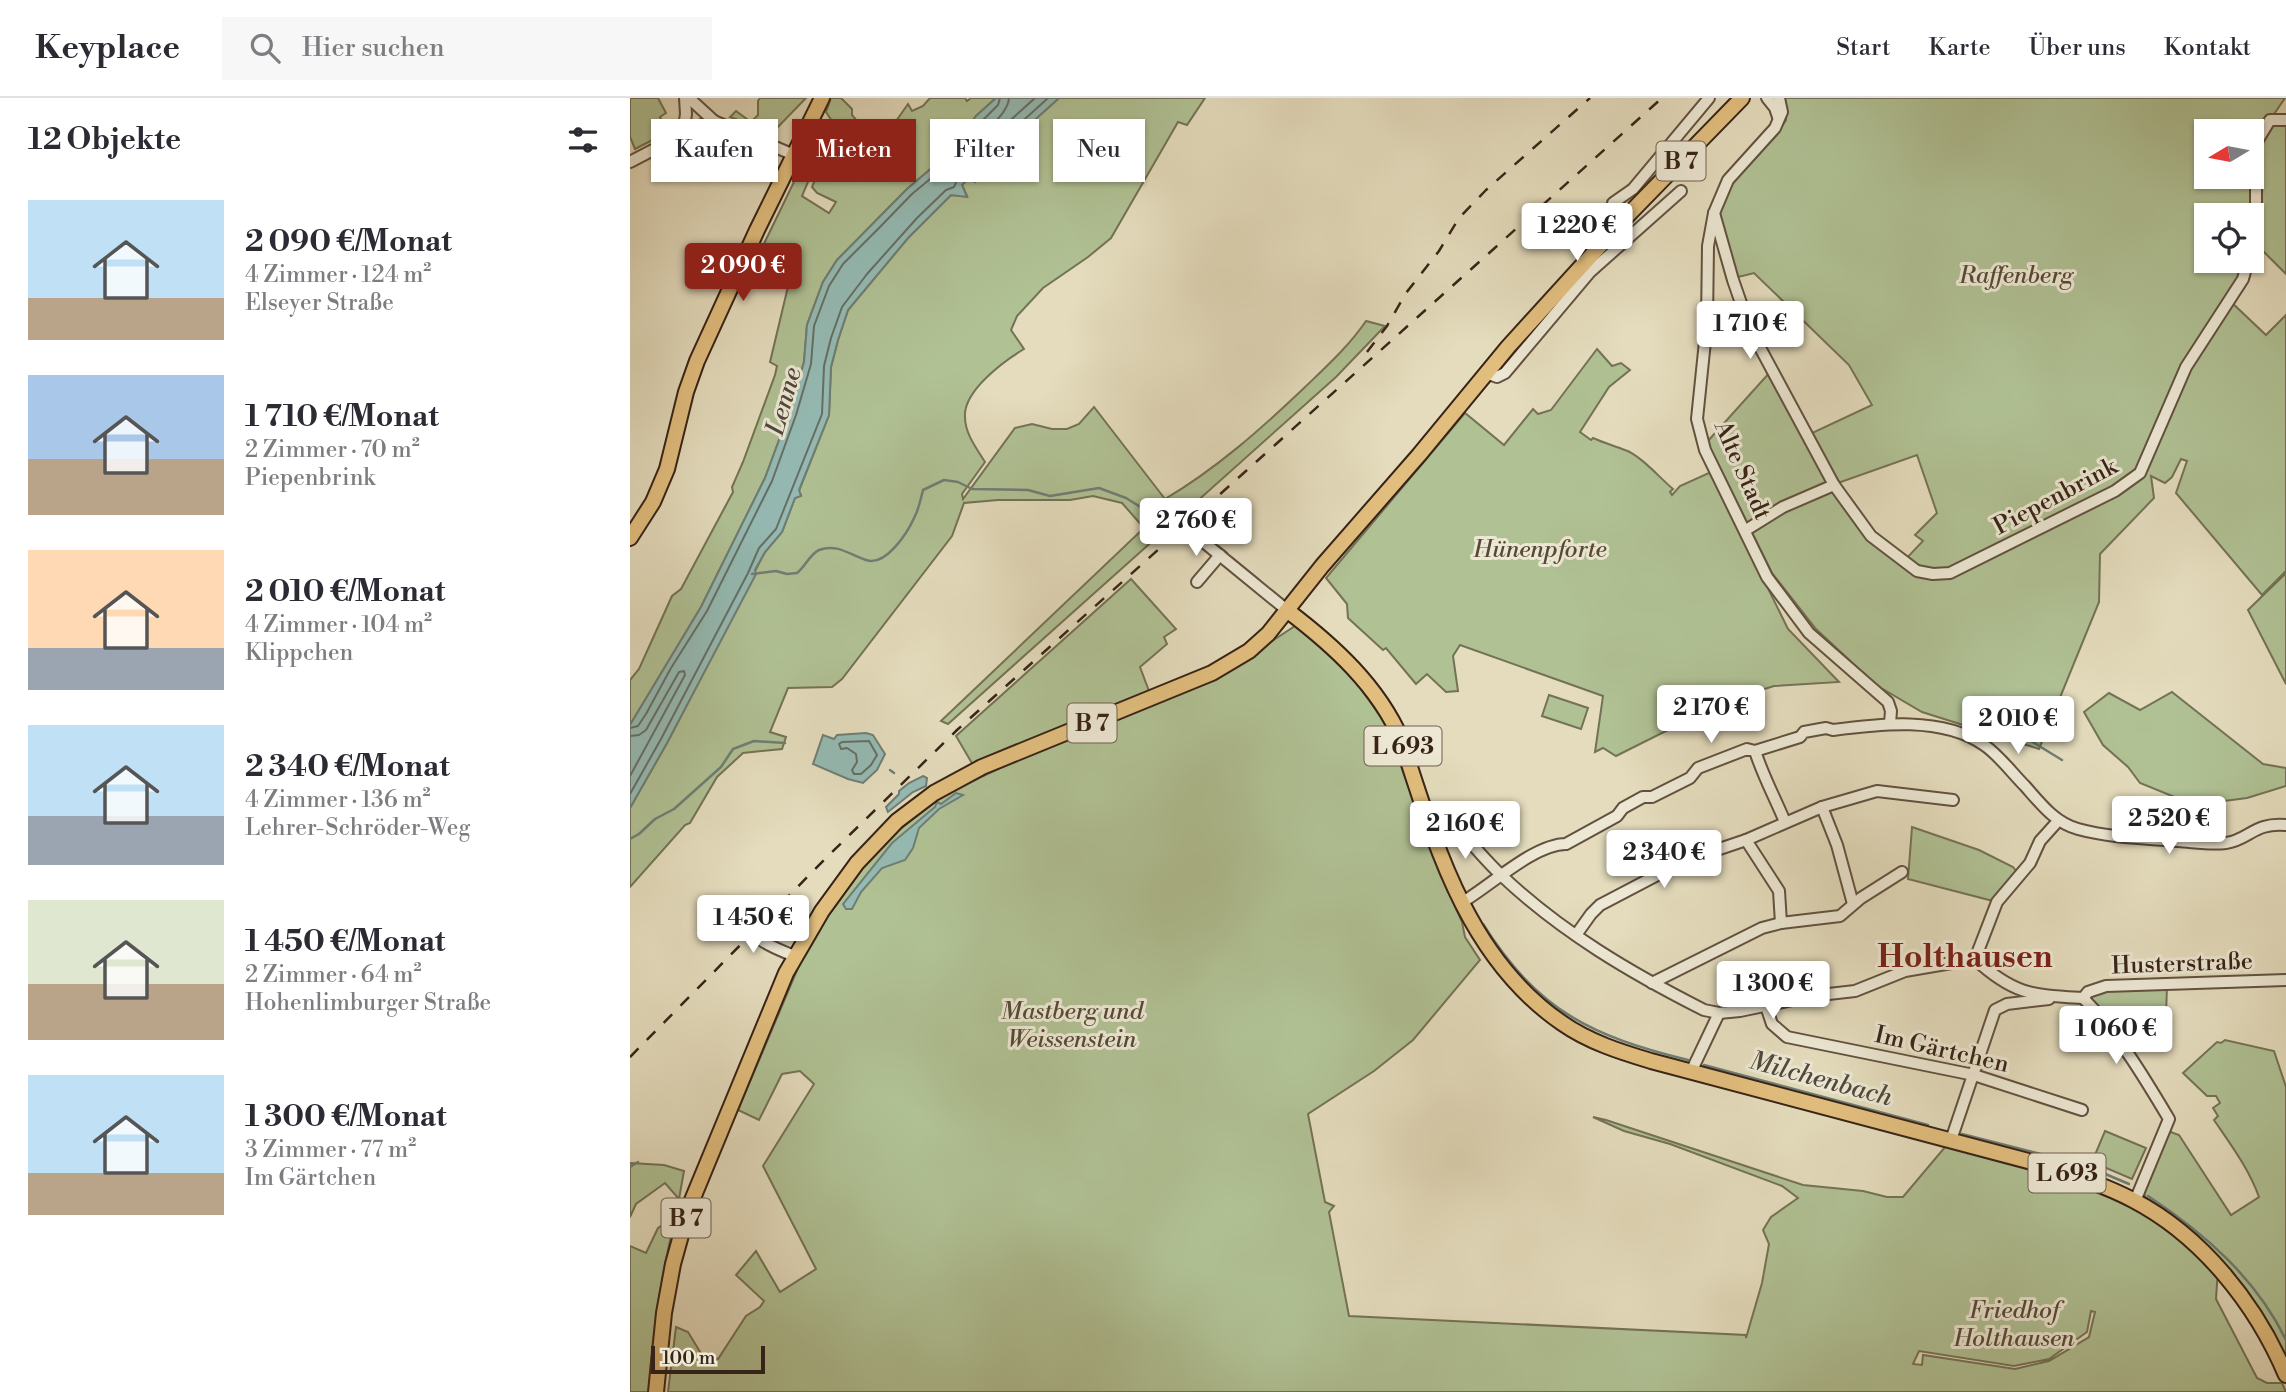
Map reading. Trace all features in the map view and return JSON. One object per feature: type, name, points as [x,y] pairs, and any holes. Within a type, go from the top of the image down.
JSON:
[{"type":"main road","points":[[812,119],[822,98]]},
{"type":"main road","name":"B 7","points":[[656,1392],[666,1300],[688,1210],[794,956],[857,863],[897,821],[934,793],[982,767],[1212,673],[1249,651],[1288,611],[1322,566],[1486,373],[1621,223],[1742,98]]},
{"type":"main road","points":[[630,538],[653,502],[667,468],[686,392],[697,361],[792,159]]},
{"type":"main road","name":"L 693","points":[[1288,611],[1353,667],[1374,692],[1394,723],[1436,843],[1461,903],[1484,943],[1506,972],[1528,997],[1563,1024],[1598,1043],[1624,1053],[2075,1175],[2135,1201],[2178,1230],[2223,1273],[2256,1318],[2286,1375]]},
{"type":"street","points":[[687,98],[712,119]]},
{"type":"street","points":[[685,119],[687,98]]},
{"type":"street","points":[[1621,223],[1614,216],[1613,203],[1633,189],[1709,98]]},
{"type":"street","points":[[1767,98],[1775,108],[1779,120]]},
{"type":"street","points":[[1779,98],[1782,112],[1779,120]]},
{"type":"street","name":"Alte Stadt","points":[[1779,120],[1770,134],[1728,180],[1714,213],[1708,246],[1707,322],[1697,419],[1705,450],[1767,577],[1809,633],[1888,702],[1891,710],[1890,723]]},
{"type":"street","points":[[2256,203],[2256,143],[2270,120],[2286,120]]},
{"type":"street","points":[[630,162],[651,151]]},
{"type":"street","points":[[1486,373],[1497,377],[1506,373],[1590,272],[1681,191]]},
{"type":"street","name":"Piepenbrink","points":[[1714,213],[1750,329],[1834,485],[1871,536],[1917,571],[1933,574],[1950,573],[2115,491],[2140,473],[2186,367],[2245,273]]},
{"type":"street","points":[[1746,530],[1783,507],[1834,485]]},
{"type":"street","points":[[1195,535],[1288,611]]},
{"type":"street","points":[[1197,582],[1220,555]]},
{"type":"street","points":[[1461,903],[1526,859],[1558,844],[1566,844],[1617,816],[1623,808],[1643,797],[1652,797],[1690,778],[1698,768],[1747,749],[1755,751],[1800,737],[1804,732],[1890,723],[1952,732],[1985,745],[2058,821],[2076,829],[2119,837],[2214,844],[2236,840],[2262,826],[2286,825]]},
{"type":"street","points":[[1755,751],[1785,822]]},
{"type":"street","points":[[1576,935],[1600,905],[1684,861],[1746,840],[1822,807],[1877,791],[1953,800]]},
{"type":"street","points":[[1822,807],[1838,845],[1853,904]]},
{"type":"street","points":[[1975,959],[1997,902],[2030,863],[2040,841],[2058,821]]},
{"type":"street","points":[[1454,823],[1501,875],[1602,955],[1704,1010],[1720,1013],[1855,991],[1905,971],[1975,959]]},
{"type":"street","points":[[1746,840],[1779,891],[1781,923]]},
{"type":"street","points":[[1652,983],[1762,928],[1840,916],[1853,904],[1902,872]]},
{"type":"street","points":[[744,919],[751,933],[762,942],[794,956]]},
{"type":"street","points":[[1975,959],[1993,976],[2018,991],[2083,998],[2099,1015],[2135,1065],[2169,1119],[2135,1201]]},
{"type":"street","name":"Husterstraße","points":[[2083,998],[2088,992],[2106,986],[2286,980]]},
{"type":"street","points":[[1951,1140],[1996,1010],[2007,1004],[2048,1000],[2052,996]]},
{"type":"street","name":"Im Gärtchen","points":[[1766,1006],[1772,1024],[1787,1037],[1973,1075],[2082,1110]]},
{"type":"street","points":[[1691,1072],[1720,1013]]},
{"type":"green space","points":[[630,98],[658,98],[666,113],[661,119],[651,119],[651,141],[635,149],[630,137]]},
{"type":"green space","points":[[760,98],[806,98],[778,127],[778,119],[754,119],[758,115]]},
{"type":"green space","points":[[831,98],[841,98],[852,109],[855,119],[831,119],[826,112]]},
{"type":"green space","points":[[930,98],[965,98],[967,101],[971,98],[996,98],[974,119],[930,119],[930,169],[916,181],[916,119],[897,119],[908,104],[912,111],[923,106]]},
{"type":"green space","points":[[1059,98],[1205,98],[1187,125],[1178,122],[1145,179],[1145,119],[1053,119],[1053,182],[1143,182],[1111,238],[1043,288],[1017,316],[1011,330],[1024,349],[986,378],[966,407],[967,429],[985,462],[962,494],[963,499],[1015,428],[1032,424],[1052,429],[1067,429],[1079,424],[1094,407],[1165,499],[1238,448],[1337,356],[1366,321],[1385,326],[1336,377],[948,724],[941,721],[1144,528],[1122,503],[1093,496],[1070,500],[964,503],[952,536],[842,679],[832,687],[788,688],[770,732],[786,737],[782,749],[743,753],[717,777],[690,823],[685,825],[630,887],[630,808],[667,743],[765,552],[782,532],[795,498],[801,495],[799,491],[829,415],[831,367],[848,310],[908,238],[951,195],[967,196],[962,185],[965,182],[1039,182],[1039,119],[1035,119]]},
{"type":"green space","name":"Raffenberg","points":[[1783,98],[2285,98],[2270,120],[2286,120],[2286,274],[2264,252],[2264,203],[2194,203],[2194,273],[2242,273],[2229,300],[2266,335],[2286,315],[2286,571],[2262,595],[2176,493],[2187,461],[2181,459],[2172,477],[2165,483],[2151,476],[2154,498],[2100,554],[2099,602],[2039,749],[1922,712],[1876,685],[1816,629],[1772,573],[1707,442],[1771,371],[1806,436],[1872,405],[1849,365],[1754,273],[1734,278],[1719,219],[1722,204],[1736,177],[1786,120]],"holes":[[[1917,455],[1937,513],[1915,535],[1923,541],[1904,561],[1871,536],[1835,484]]]},
{"type":"green space","points":[[736,111],[747,119],[730,117]]},
{"type":"green space","points":[[794,182],[808,182],[802,196],[829,213],[836,202],[817,193],[812,187],[814,182],[915,182],[837,260],[823,282],[807,325],[804,362],[789,413],[765,478],[701,607],[630,725],[630,680],[639,669],[672,596],[681,589],[733,492],[732,487],[775,375],[777,366],[770,362],[791,274],[764,261],[760,252]]},
{"type":"green space","name":"Hünenpforte","points":[[1597,349],[1612,366],[1621,363],[1630,370],[1609,387],[1580,432],[1591,440],[1593,438],[1637,457],[1673,489],[1670,492],[1672,495],[1680,486],[1711,472],[1788,629],[1839,682],[1774,686],[1736,698],[1719,697],[1690,703],[1662,718],[1668,730],[1616,756],[1603,748],[1595,752],[1603,696],[1460,645],[1453,656],[1458,691],[1446,692],[1427,674],[1416,684],[1386,648],[1383,650],[1348,618],[1347,604],[1326,578],[1465,413],[1504,445],[1533,409],[1538,414],[1551,410]]},
{"type":"green space","points":[[2286,573],[2286,684],[2248,610]]},
{"type":"green space","points":[[1131,579],[1176,629],[1164,637],[1167,644],[1140,667],[1152,699],[976,770],[956,736]]},
{"type":"green space","name":"Mastberg und Weissenstein","points":[[1298,624],[1357,683],[1385,723],[1442,877],[1462,922],[1465,937],[1480,960],[1413,1040],[1374,1071],[1308,1114],[1325,1202],[1334,1206],[1329,1212],[1349,1316],[1746,1335],[1746,1338],[1762,1283],[1769,1244],[1763,1230],[1771,1217],[1798,1198],[1782,1186],[1670,1144],[1624,1131],[1593,1117],[1803,1185],[1863,1191],[1887,1197],[1903,1197],[1951,1140],[2043,1165],[2165,1221],[2171,1214],[2145,1197],[2144,1192],[2171,1132],[2179,1135],[2231,1215],[2259,1197],[2245,1167],[2214,1120],[2218,1116],[2213,1108],[2220,1103],[2216,1096],[2207,1096],[2183,1073],[2217,1042],[2225,1040],[2274,1051],[2286,1087],[2286,1370],[2218,1269],[2216,1299],[2257,1378],[2267,1383],[2282,1383],[2286,1392],[668,1392],[676,1327],[688,1332],[702,1355],[718,1359],[746,1316],[764,1301],[736,1275],[756,1251],[780,1292],[816,1269],[763,1166],[814,1084],[800,1071],[782,1074],[759,1120],[738,1110],[809,942],[879,846],[943,795],[1068,736],[1240,662]],"holes":[[[2091,1311],[2095,1312],[2089,1337],[2049,1361],[2015,1369],[1923,1355],[1922,1365],[1913,1364],[1919,1351],[2014,1366],[2049,1359],[2087,1332]]]},
{"type":"green space","points":[[2172,692],[2263,764],[2286,768],[2286,786],[2247,798],[2194,805],[2140,783],[2128,767],[2103,745],[2084,712],[2109,693],[2140,710]]},
{"type":"green space","points":[[1549,695],[1588,708],[1581,729],[1542,716]]},
{"type":"green space","points":[[1912,827],[1979,850],[2013,867],[2017,872],[1997,902],[1908,879]]},
{"type":"green space","points":[[2167,987],[2166,1014],[2115,1029],[2091,998],[2096,991]]},
{"type":"green space","points":[[2105,1131],[2146,1148],[2132,1179],[2092,1162]]},
{"type":"green space","points":[[630,1163],[664,1165],[684,1171],[679,1199],[665,1183],[636,1204],[630,1217]]},
{"type":"green space","points":[[676,1216],[658,1303],[649,1392],[630,1392],[630,1246],[646,1253],[658,1228]]},
{"type":"water","points":[[996,98],[1059,98],[1036,119],[974,119]]},
{"type":"water","points":[[930,169],[930,182],[965,182],[962,185],[967,197],[951,195],[908,238],[848,310],[831,367],[829,415],[799,490],[801,496],[795,498],[782,532],[765,552],[755,570],[756,574],[630,808],[630,725],[701,607],[765,478],[789,413],[804,362],[807,325],[823,282],[837,260]]},
{"type":"water","points":[[823,735],[834,739],[837,735],[873,735],[885,754],[877,770],[863,783],[813,764]]},
{"type":"water","points":[[923,776],[927,778],[926,786],[913,792],[888,812],[886,807],[899,791]]},
{"type":"water","points":[[956,793],[963,795],[939,809],[919,828],[913,848],[905,860],[882,868],[861,892],[852,909],[846,909],[843,904],[892,843],[935,807],[937,802],[941,804]]},
{"type":"waterway","points":[[752,574],[776,571],[797,573],[816,552],[826,548],[838,549],[866,560],[881,558],[895,547],[907,531],[923,490],[944,480],[958,482],[972,489],[1028,490],[1050,496],[1099,488],[1126,498],[1160,519],[1170,508],[1178,508],[1185,515]]},
{"type":"waterway","points":[[1193,524],[1211,541]]},
{"type":"waterway","points":[[1218,546],[1227,553]]},
{"type":"waterway","points":[[1231,557],[1259,580]]},
{"type":"waterway","points":[[1985,738],[2015,724],[2031,741],[2062,760]]},
{"type":"waterway","points":[[630,839],[655,819],[674,809],[721,767],[733,749],[754,741],[785,743]]},
{"type":"waterway","points":[[890,770],[894,773]]},
{"type":"waterway","name":"Milchenbach","points":[[1483,924],[1525,979],[1546,999],[1570,1016],[1623,1041],[1688,1060]]},
{"type":"waterway","name":"Milchenbach","points":[[1704,1065],[1928,1125]]},
{"type":"waterway","name":"Milchenbach","points":[[1962,1134],[2084,1165],[2129,1184]]},
{"type":"waterway","points":[[630,1167],[638,1162]]},
{"type":"waterway","name":"Milchenbach","points":[[2148,1196],[2189,1225],[2227,1259],[2260,1297],[2286,1340]]},
{"type":"railway","points":[[1367,352],[1387,326],[1406,293],[1439,251],[1459,218],[1486,190],[1590,98]]},
{"type":"railway","points":[[630,1057],[828,856],[957,730],[1662,98]]},
{"type":"district","name":"Holthausen","points":[[1965,956]]},
{"type":"water label","name":"Lenne","points":[[783,401]]},
{"type":"park label","name":"Friedhof Holthausen","points":[[2014,1324]]}]
